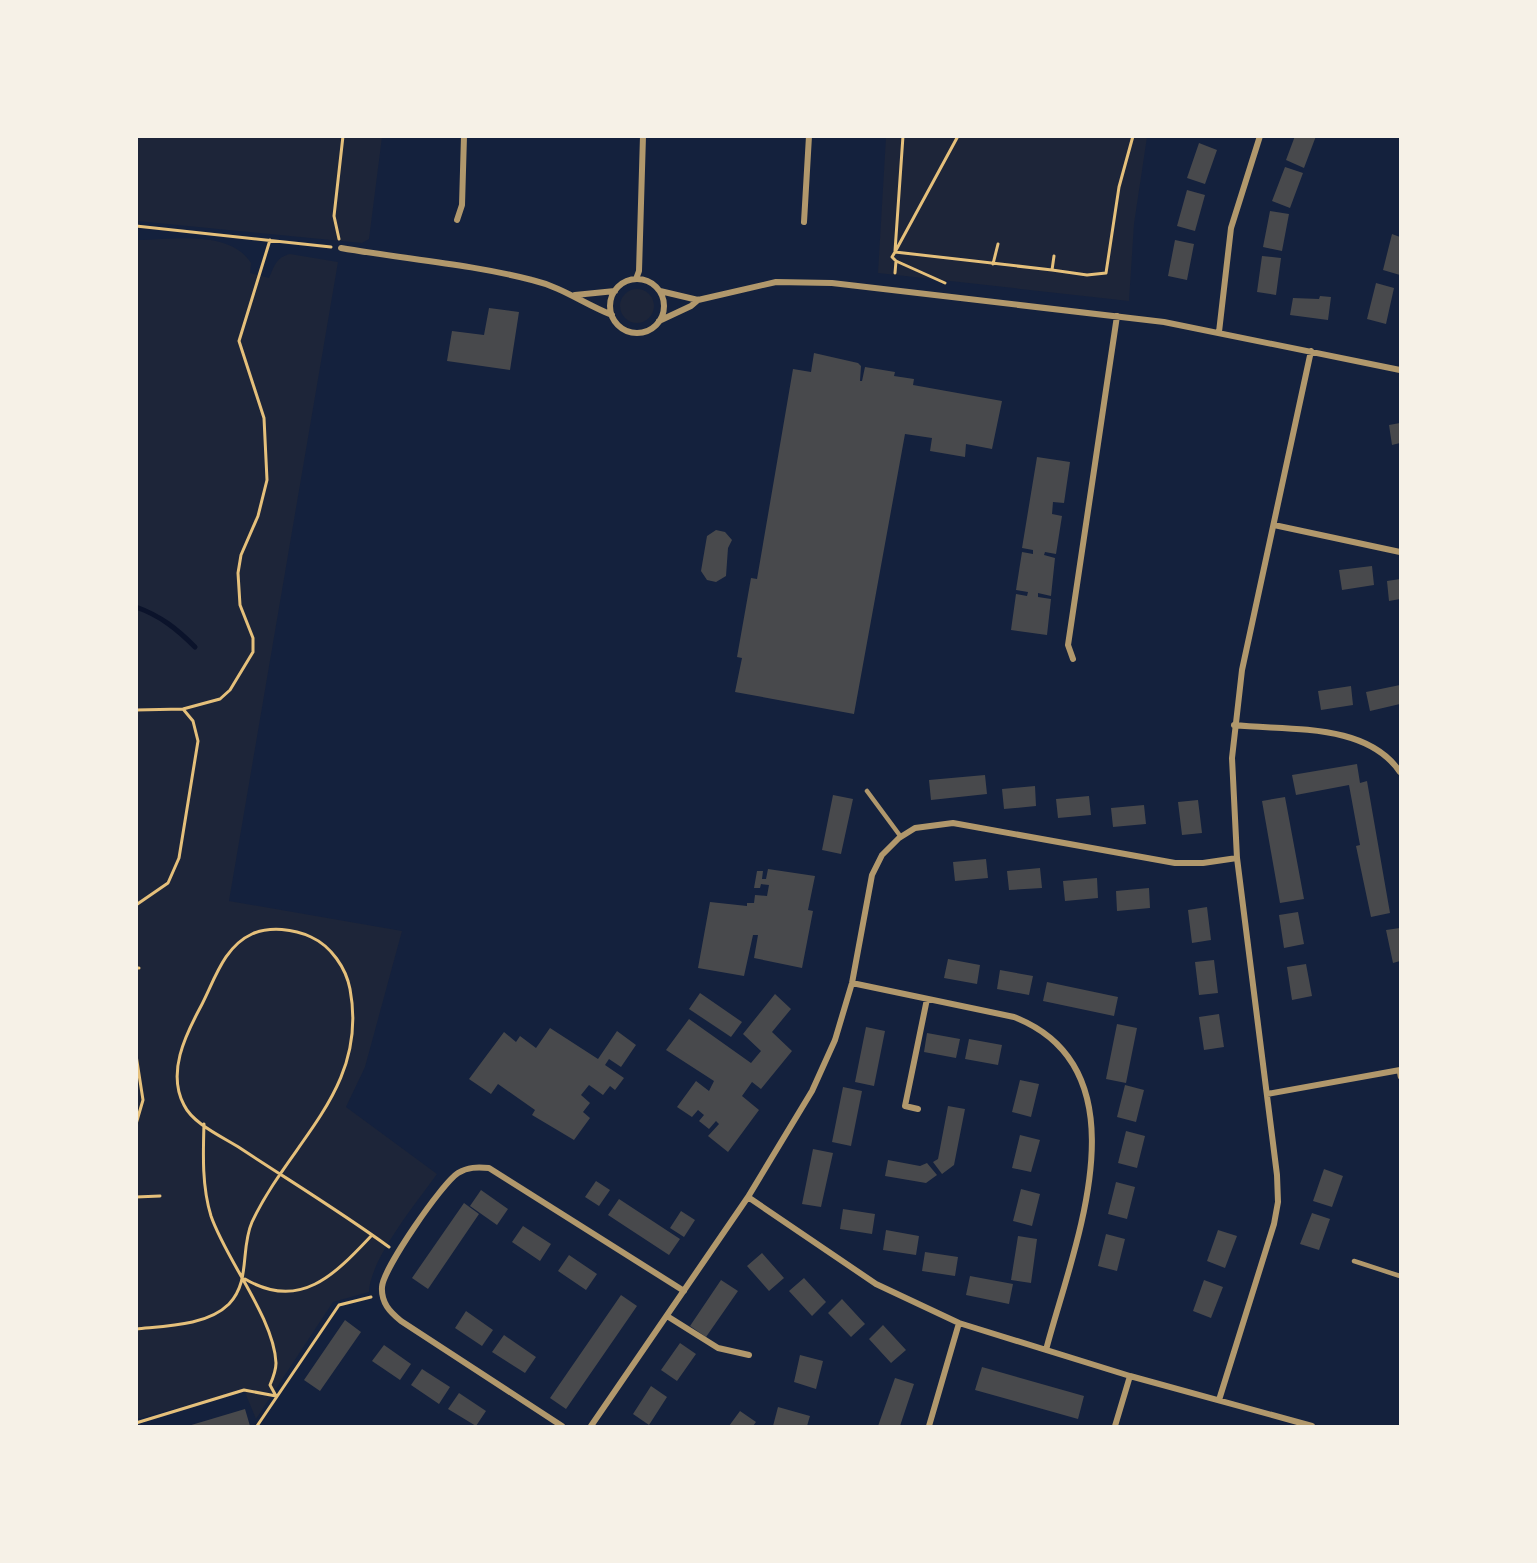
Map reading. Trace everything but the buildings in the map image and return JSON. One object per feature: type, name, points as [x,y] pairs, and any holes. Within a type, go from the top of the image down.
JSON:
[{"type":"street","points":[[457,220],[462,205],[464,136]]},
{"type":"street","points":[[636,279],[639,271],[644,136]]},
{"type":"street","points":[[804,222],[809,136]]},
{"type":"street","points":[[1219,332],[1232,228],[1260,136]]},
{"type":"street","points":[[340,249],[532,280],[575,295],[615,291]]},
{"type":"street","points":[[612,315],[611,298],[615,291],[621,285],[636,279],[652,284],[660,291],[698,300],[776,282],[811,281],[1117,316],[1219,332],[1401,370]]},
{"type":"street","points":[[575,295],[581,302],[612,315],[622,328],[638,333],[654,327],[659,321],[664,306],[660,291]]},
{"type":"street","points":[[659,321],[692,306],[698,300]]},
{"type":"street","points":[[1074,659],[1068,645],[1117,316]]},
{"type":"street","points":[[1219,1400],[1275,1224],[1278,1202],[1277,1175],[1237,858],[1232,798],[1234,725],[1242,670],[1311,351]]},
{"type":"street","points":[[1274,525],[1401,552]]},
{"type":"street","points":[[1234,725],[1347,735],[1374,747],[1401,772]]},
{"type":"street","points":[[591,1426],[748,1197],[812,1091],[835,1040],[852,983],[872,875],[882,855],[901,837],[915,828],[954,823],[1175,863],[1203,863],[1237,858]]},
{"type":"street","points":[[852,983],[1014,1017],[1042,1030],[1071,1060],[1088,1094],[1092,1137],[1088,1184],[1047,1350]]},
{"type":"street","points":[[918,1109],[905,1106],[927,999]]},
{"type":"street","points":[[1267,1094],[1400,1073]]},
{"type":"street","points":[[562,1426],[401,1322],[384,1303],[381,1285],[388,1266],[447,1182],[467,1168],[489,1168],[684,1291]]},
{"type":"street","points":[[748,1197],[876,1284],[960,1323],[1130,1376],[1312,1426]]},
{"type":"street","points":[[668,1316],[718,1348],[749,1355]]},
{"type":"street","points":[[929,1426],[960,1323]]},
{"type":"street","points":[[1115,1426],[1130,1376]]},
{"type":"lane","points":[[867,791],[901,837]]},
{"type":"lane","points":[[1354,1261],[1401,1276]]},
{"type":"path","points":[[136,226],[340,249],[334,216],[343,136]]},
{"type":"path","points":[[895,252],[903,136]]},
{"type":"path","points":[[945,283],[896,261],[892,257],[958,136]]},
{"type":"path","points":[[895,252],[1087,275],[1106,273],[1119,187],[1133,136]]},
{"type":"path","points":[[136,710],[183,709],[220,699],[235,682],[253,652],[254,638],[240,605],[238,573],[241,555],[258,516],[267,480],[264,418],[239,341],[270,240]]},
{"type":"path","points":[[993,264],[998,244]]},
{"type":"path","points":[[1052,270],[1053,256]]},
{"type":"path","points":[[895,273],[896,261]]},
{"type":"path","points":[[136,905],[168,883],[180,858],[198,741],[193,721],[183,709]]},
{"type":"path","points":[[136,1329],[185,1324],[215,1313],[233,1298],[244,1278],[246,1241],[251,1225],[281,1175],[332,1100],[344,1073],[352,1036],[351,996],[346,975],[333,955],[313,938],[280,929],[264,931],[238,942],[227,953],[189,1029],[178,1060],[179,1092],[184,1106],[204,1124],[281,1175],[372,1235],[390,1248],[384,1256]]},
{"type":"path","points":[[136,1055],[144,1100],[136,1124]]},
{"type":"path","points":[[204,1124],[204,1178],[211,1215],[244,1278],[272,1346],[276,1364],[270,1385],[276,1396]]},
{"type":"path","points":[[136,1197],[160,1196]]},
{"type":"path","points":[[244,1278],[256,1286],[276,1290],[312,1287],[341,1267],[372,1235]]},
{"type":"path","points":[[257,1426],[339,1305],[373,1296],[372,1290]]},
{"type":"path","points":[[136,1423],[244,1390],[276,1396]]},
{"type":"shaded area","points":[[136,137],[382,137],[369,239],[362,243],[137,221]]},
{"type":"shaded area","points":[[886,137],[1147,137],[1134,224],[1129,301],[878,273]]},
{"type":"shaded area","points":[[183,238],[215,241],[229,245],[241,252],[251,263],[250,273],[269,278],[274,266],[285,255],[338,262],[229,901],[402,931],[365,1067],[346,1107],[437,1174],[386,1248],[371,1279],[369,1292],[333,1302],[256,1419],[244,1390],[137,1419],[137,240]]},
{"type":"shaded area","points":[[637,289],[649,294],[654,306],[649,318],[637,323],[625,318],[620,306],[625,294]]},
{"type":"waterway","points":[[136,607],[168,624],[195,647]]}]
